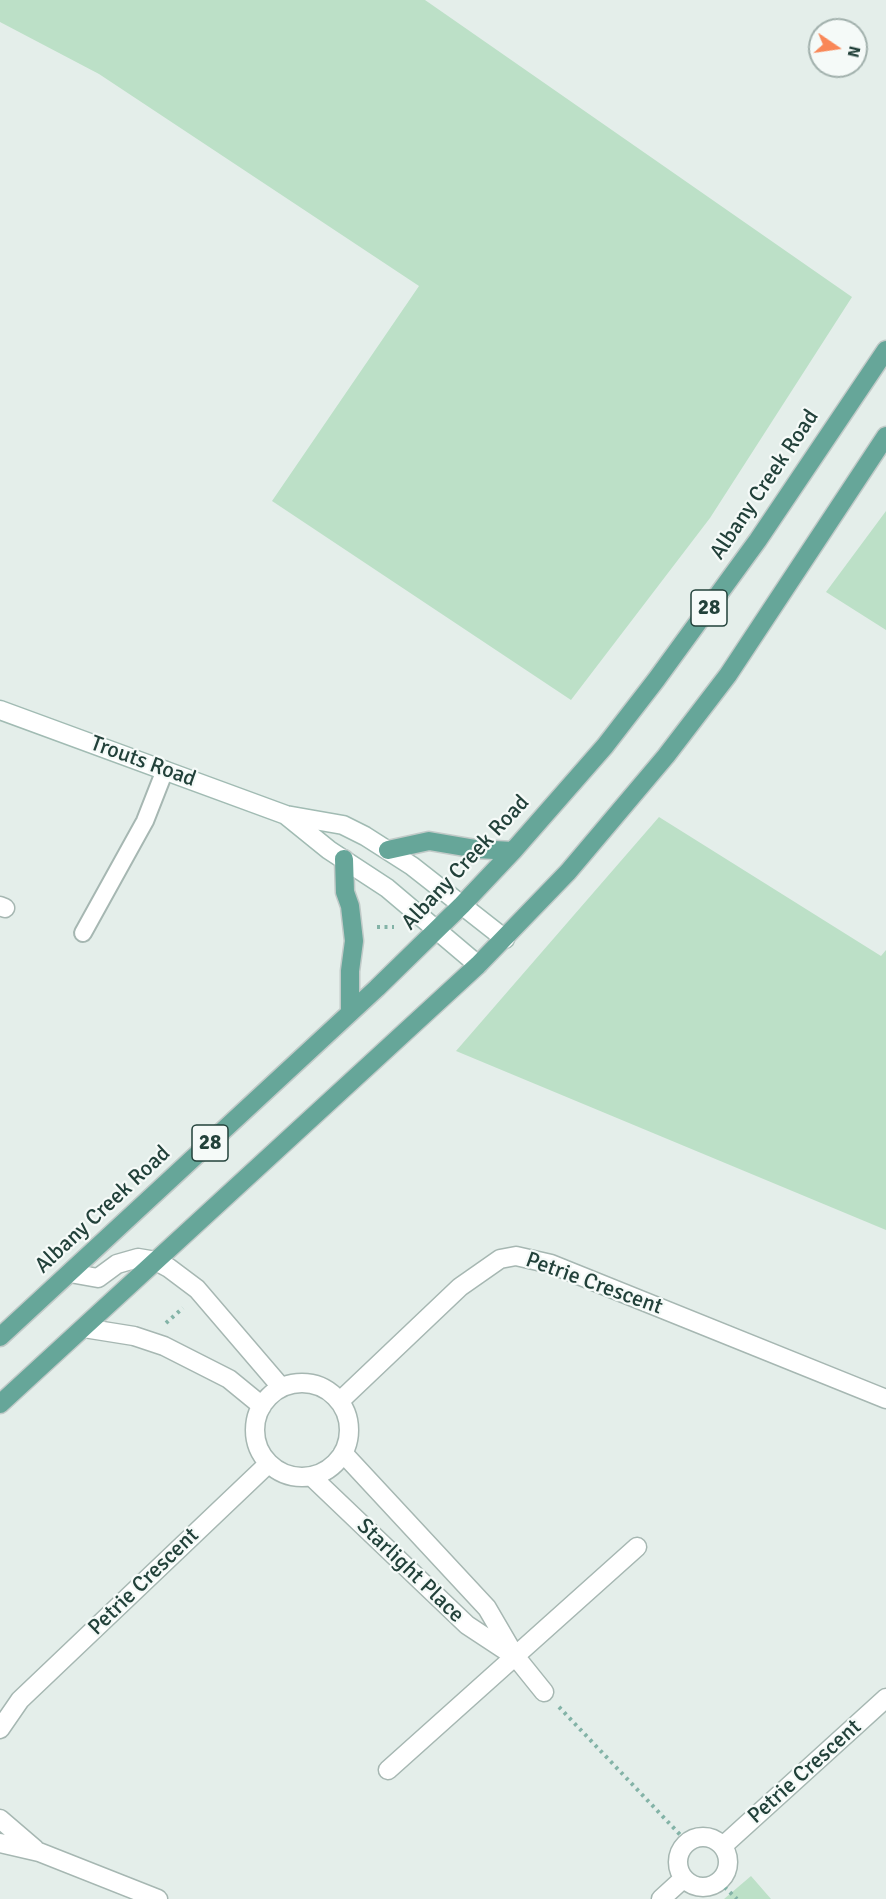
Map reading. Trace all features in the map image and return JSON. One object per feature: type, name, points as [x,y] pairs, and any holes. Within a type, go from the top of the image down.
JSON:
[{"type":"main road","name":"Albany Creek Road","points":[[0,1337],[350,1013],[437,930],[513,851],[605,746],[656,680],[758,540],[886,350]]},
{"type":"main road","name":"28","points":[[0,1404],[478,965],[568,872],[699,715],[758,632],[886,436]]},
{"type":"main road","points":[[388,850],[429,841],[476,849],[513,851]]},
{"type":"main road","points":[[344,859],[345,892],[350,906],[354,941],[350,971],[350,1013]]},
{"type":"street","name":"Trouts Road","points":[[0,710],[286,815],[343,825],[388,850],[505,939]]},
{"type":"street","name":"Trouts Road","points":[[286,815],[329,850],[387,888],[478,965]]},
{"type":"street","name":"Petrie Crescent","points":[[340,1401],[460,1287],[500,1259],[516,1256],[550,1264],[886,1399]]},
{"type":"street","points":[[70,1274],[98,1278],[117,1263],[127,1259],[146,1258],[156,1261],[197,1289],[281,1387]]},
{"type":"street","points":[[84,1328],[134,1336],[164,1346],[229,1379],[261,1406]]},
{"type":"street","points":[[292,1383],[315,1384],[329,1391],[340,1401],[348,1416],[349,1432],[344,1453],[321,1474],[312,1477],[295,1477],[279,1472],[268,1464],[259,1450],[255,1434],[261,1406],[281,1387],[292,1383]]},
{"type":"street","name":"Starlight Place","points":[[344,1453],[487,1608],[515,1656],[544,1692]]},
{"type":"street","name":"Petrie Crescent","points":[[0,1729],[20,1700],[268,1464]]},
{"type":"street","name":"Starlight Place","points":[[312,1477],[467,1625],[515,1656]]},
{"type":"street","points":[[388,1770],[638,1547]]},
{"type":"street","name":"Petrie Crescent","points":[[723,1845],[886,1698]]},
{"type":"street","name":"Petrie Crescent","points":[[0,1706],[20,1700]]},
{"type":"street","points":[[0,1819],[39,1852]]},
{"type":"street","points":[[699,1836],[712,1838],[723,1845],[729,1858],[727,1871],[719,1882],[702,1887],[684,1878],[679,1869],[678,1859],[687,1842],[699,1836]]},
{"type":"street","points":[[0,1843],[39,1852],[158,1899]]},
{"type":"street","points":[[662,1899],[684,1878]]},
{"type":"lane","points":[[83,933],[145,821],[165,771]]},
{"type":"path","points":[[377,927],[402,927]]},
{"type":"path","points":[[160,1329],[188,1303]]},
{"type":"path","points":[[544,1692],[687,1842]]},
{"type":"path","points":[[719,1882],[737,1899]]},
{"type":"green space","points":[[0,0],[425,0],[852,297],[710,518],[571,700],[272,501],[419,286],[99,74],[0,22]]},
{"type":"green space","points":[[886,511],[886,630],[826,592]]},
{"type":"green space","points":[[659,817],[881,956],[886,950],[886,1230],[456,1051]]},
{"type":"green space","points":[[751,1876],[771,1899],[724,1899]]}]
